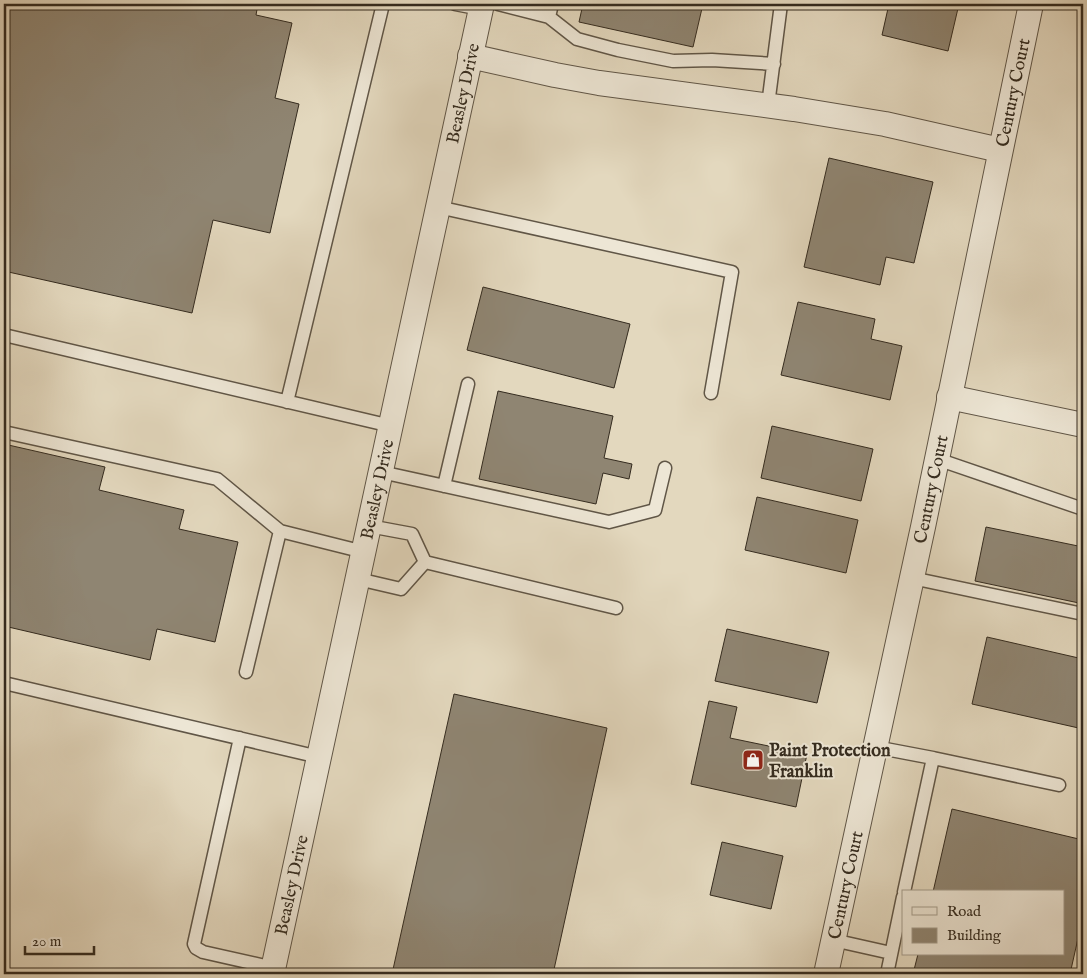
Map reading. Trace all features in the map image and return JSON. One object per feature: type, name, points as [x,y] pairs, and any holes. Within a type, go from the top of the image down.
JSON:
[{"type":"street","name":"Century Court","points":[[826,974],[912,578],[1031,4]]},
{"type":"street","name":"Beasley Drive","points":[[273,971],[470,56],[487,6]]},
{"type":"street","points":[[470,56],[598,83],[768,105],[885,124],[1000,150]]},
{"type":"street","points":[[949,397],[1083,425]]},
{"type":"lane","points":[[287,402],[383,4]]},
{"type":"lane","points":[[456,4],[487,6],[549,17],[577,39],[618,50],[673,61],[712,60],[774,64]]},
{"type":"lane","points":[[549,17],[552,4]]},
{"type":"lane","points":[[768,105],[781,4]]},
{"type":"lane","points":[[438,207],[732,272],[711,393]]},
{"type":"lane","points":[[4,335],[391,426]]},
{"type":"lane","points":[[444,486],[468,384]]},
{"type":"lane","points":[[4,432],[218,479],[280,531],[364,552]]},
{"type":"lane","points":[[937,459],[1083,509]]},
{"type":"lane","points":[[381,472],[608,522],[655,510],[664,468]]},
{"type":"lane","points":[[369,526],[412,534],[425,562]]},
{"type":"lane","points":[[246,672],[280,531]]},
{"type":"lane","points":[[358,579],[401,589],[425,562]]},
{"type":"lane","points":[[425,562],[616,608]]},
{"type":"lane","points":[[912,578],[1083,614]]},
{"type":"lane","points":[[4,683],[319,757]]},
{"type":"lane","points":[[240,738],[194,944],[196,948],[203,952],[273,971]]},
{"type":"lane","points":[[875,747],[1059,785]]},
{"type":"lane","points":[[904,890],[933,758]]},
{"type":"lane","points":[[887,974],[902,902]]},
{"type":"lane","points":[[833,940],[891,954]]},
{"type":"building","points":[[4,4],[258,4],[256,15],[292,23],[275,98],[299,104],[270,233],[213,220],[192,313],[4,271]]},
{"type":"building","points":[[583,4],[703,4],[693,47],[579,22]]},
{"type":"building","points":[[889,4],[959,4],[948,51],[882,35]]},
{"type":"building","points":[[829,158],[933,182],[914,263],[886,257],[880,285],[804,267]]},
{"type":"building","points":[[483,287],[630,324],[614,388],[467,350]]},
{"type":"building","points":[[798,302],[875,319],[871,339],[902,346],[890,400],[781,375]]},
{"type":"building","points":[[498,391],[613,416],[604,458],[632,464],[629,479],[603,473],[596,504],[479,479]]},
{"type":"building","points":[[772,426],[873,449],[861,501],[761,478]]},
{"type":"building","points":[[4,444],[105,467],[99,490],[184,510],[179,529],[238,542],[215,642],[157,629],[150,660],[4,626]]},
{"type":"building","points":[[757,497],[858,520],[846,573],[745,550]]},
{"type":"building","points":[[986,527],[1083,547],[1083,582],[1079,603],[975,581]]},
{"type":"building","points":[[727,629],[829,652],[817,703],[715,681]]},
{"type":"building","points":[[987,637],[1083,659],[1083,729],[972,704]]},
{"type":"building","points":[[454,694],[607,728],[553,974],[392,974]]},
{"type":"building","points":[[709,701],[737,707],[730,738],[807,754],[796,807],[691,784]]},
{"type":"building","points":[[952,809],[1083,840],[1083,916],[1070,974],[913,974],[918,956],[1064,956],[1064,890],[933,890]]},
{"type":"building","points":[[722,842],[783,856],[771,909],[710,895]]},
{"type":"place","name":"Paint Protection Franklin","points":[[753,760]]}]
